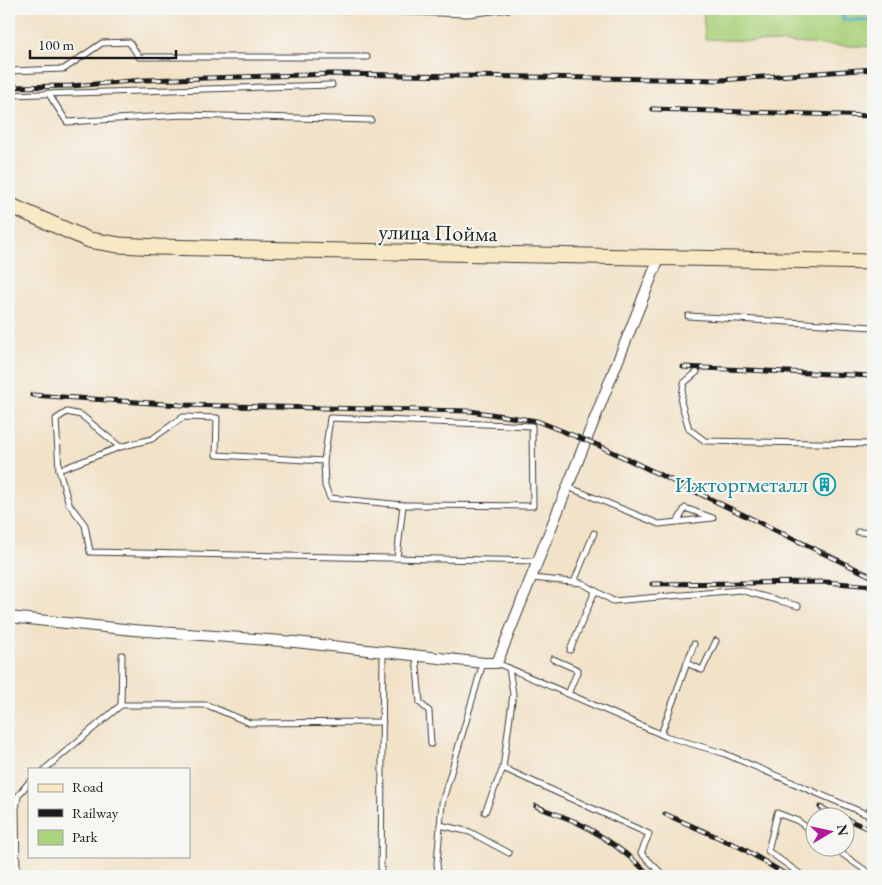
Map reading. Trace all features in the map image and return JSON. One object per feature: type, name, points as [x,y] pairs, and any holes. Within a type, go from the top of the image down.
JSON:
[{"type":"main road","name":"улица Пойма","points":[[9,205],[89,240],[120,245],[178,248],[873,262]]},
{"type":"street","points":[[9,617],[133,630],[295,642],[498,663],[659,258]]},
{"type":"lane","points":[[324,9],[468,14],[509,9]]},
{"type":"lane","points":[[9,71],[64,69],[102,42],[129,42],[139,57],[367,57]]},
{"type":"lane","points":[[9,95],[332,85]]},
{"type":"lane","points":[[48,94],[67,122],[183,115],[371,120]]},
{"type":"lane","points":[[688,316],[873,327]]},
{"type":"lane","points":[[697,372],[684,382],[681,402],[688,429],[705,441],[873,444]]},
{"type":"lane","points":[[120,447],[81,415],[67,412],[56,419],[60,470],[69,504],[85,525],[90,552],[538,560]]},
{"type":"lane","points":[[60,470],[120,447],[152,439],[183,417],[217,418],[216,454],[324,461]]},
{"type":"lane","points":[[330,418],[532,426],[533,506],[403,505],[330,498],[325,486],[324,461],[330,418]]},
{"type":"lane","points":[[568,487],[659,524],[713,518],[685,508],[678,521]]},
{"type":"lane","points":[[396,558],[403,505]]},
{"type":"lane","points":[[858,532],[873,533]]},
{"type":"lane","points":[[574,582],[594,533]]},
{"type":"lane","points":[[532,578],[582,583],[613,602],[740,590],[798,606]]},
{"type":"lane","points":[[570,650],[595,591]]},
{"type":"lane","points":[[687,663],[702,670],[716,641]]},
{"type":"lane","points":[[661,734],[694,644]]},
{"type":"lane","points":[[381,876],[384,652]]},
{"type":"lane","points":[[121,705],[122,655]]},
{"type":"lane","points":[[416,656],[420,703],[429,711],[431,744]]},
{"type":"lane","points":[[553,659],[578,670],[568,694]]},
{"type":"lane","points":[[438,876],[437,863],[442,802],[484,663]]},
{"type":"lane","points":[[498,663],[661,734],[723,754],[871,815],[873,802]]},
{"type":"lane","points":[[485,812],[503,768],[513,694],[509,668]]},
{"type":"lane","points":[[46,768],[121,705],[207,705],[250,723],[383,722]]},
{"type":"lane","points":[[503,768],[649,834],[641,853],[664,876]]},
{"type":"lane","points":[[17,876],[16,809],[18,796],[28,783]]},
{"type":"lane","points":[[803,876],[768,851],[777,813],[798,820],[804,825]]},
{"type":"lane","points":[[440,825],[470,832],[509,854]]},
{"type":"lane","points":[[848,858],[873,876]]},
{"type":"green space","points":[[703,9],[873,9],[873,47],[705,39]]},
{"type":"waterway","points":[[844,9],[843,20],[873,20]]},
{"type":"railway","points":[[9,87],[71,86],[144,80],[333,74],[721,80],[873,69]]},
{"type":"railway","points":[[652,109],[873,116]]},
{"type":"railway","points":[[683,367],[873,376]]},
{"type":"railway","points":[[32,395],[181,405],[470,411],[537,421],[600,446],[873,577]]},
{"type":"railway","points":[[652,584],[825,582],[873,586]]},
{"type":"railway","points":[[536,806],[576,822],[606,839],[651,876]]},
{"type":"railway","points":[[665,814],[742,848],[788,876]]},
{"type":"railway","points":[[854,822],[873,831]]},
{"type":"place","name":"Ижторгметалл","points":[[824,484]]}]
